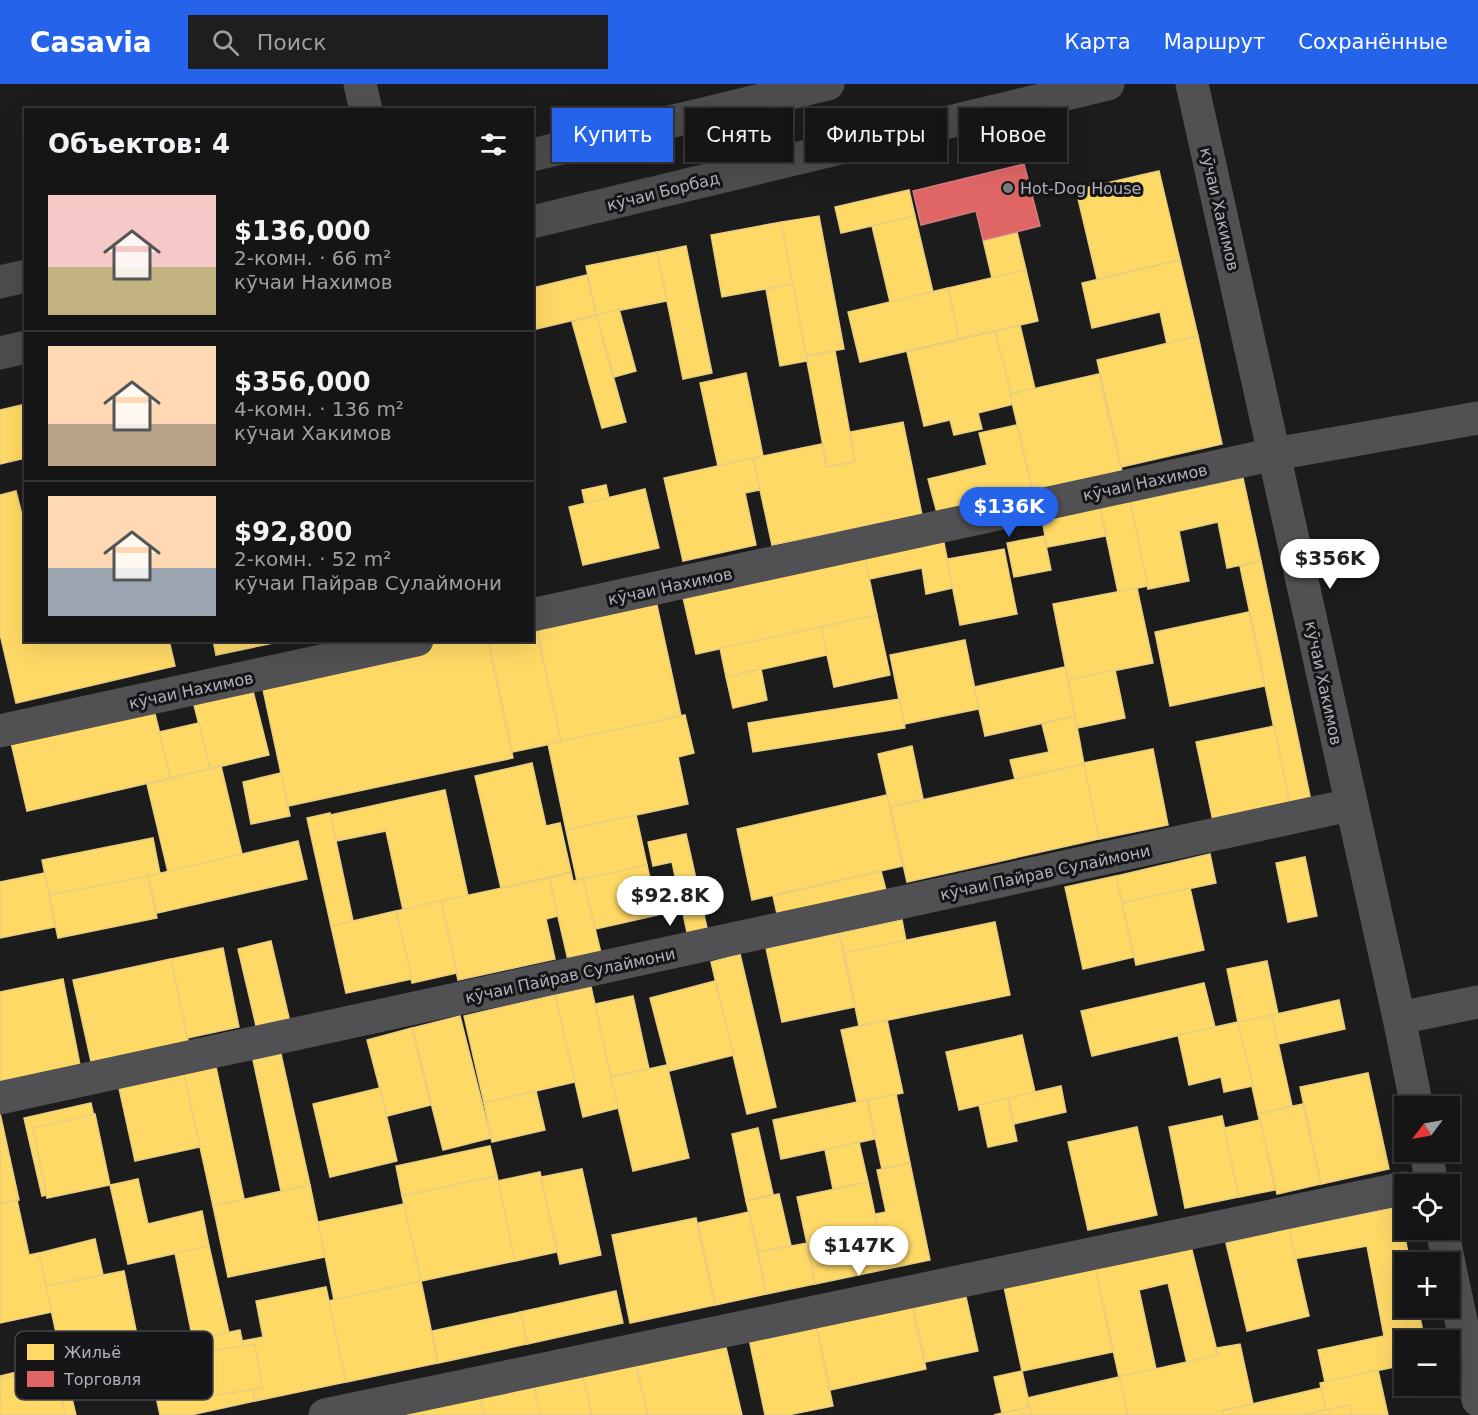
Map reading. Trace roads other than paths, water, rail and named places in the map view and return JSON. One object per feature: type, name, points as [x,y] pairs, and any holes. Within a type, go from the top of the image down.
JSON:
[{"type":"main road","points":[[534,155],[828,84]]},
{"type":"main road","name":"кӯчаи Борбад","points":[[534,222],[1108,84]]},
{"type":"main road","points":[[0,282],[24,276]]},
{"type":"main road","points":[[0,353],[24,347]]},
{"type":"street","name":"кӯчаи Хакимов","points":[[1192,84],[1415,1096]]},
{"type":"street","name":"кӯчаи Нахимов","points":[[534,615],[1275,454],[1478,418]]},
{"type":"street","name":"кӯчаи Нахимов","points":[[0,731],[408,642]]},
{"type":"street","name":"кӯчаи Пайрав Сулаймони","points":[[0,1098],[1350,806]]},
{"type":"street","points":[[1399,1018],[1478,1002]]},
{"type":"street","points":[[325,1415],[1394,1185]]},
{"type":"street","points":[[1460,1315],[1478,1400]]},
{"type":"place","name":"Hot-Dog House","points":[[1008,188]]}]
